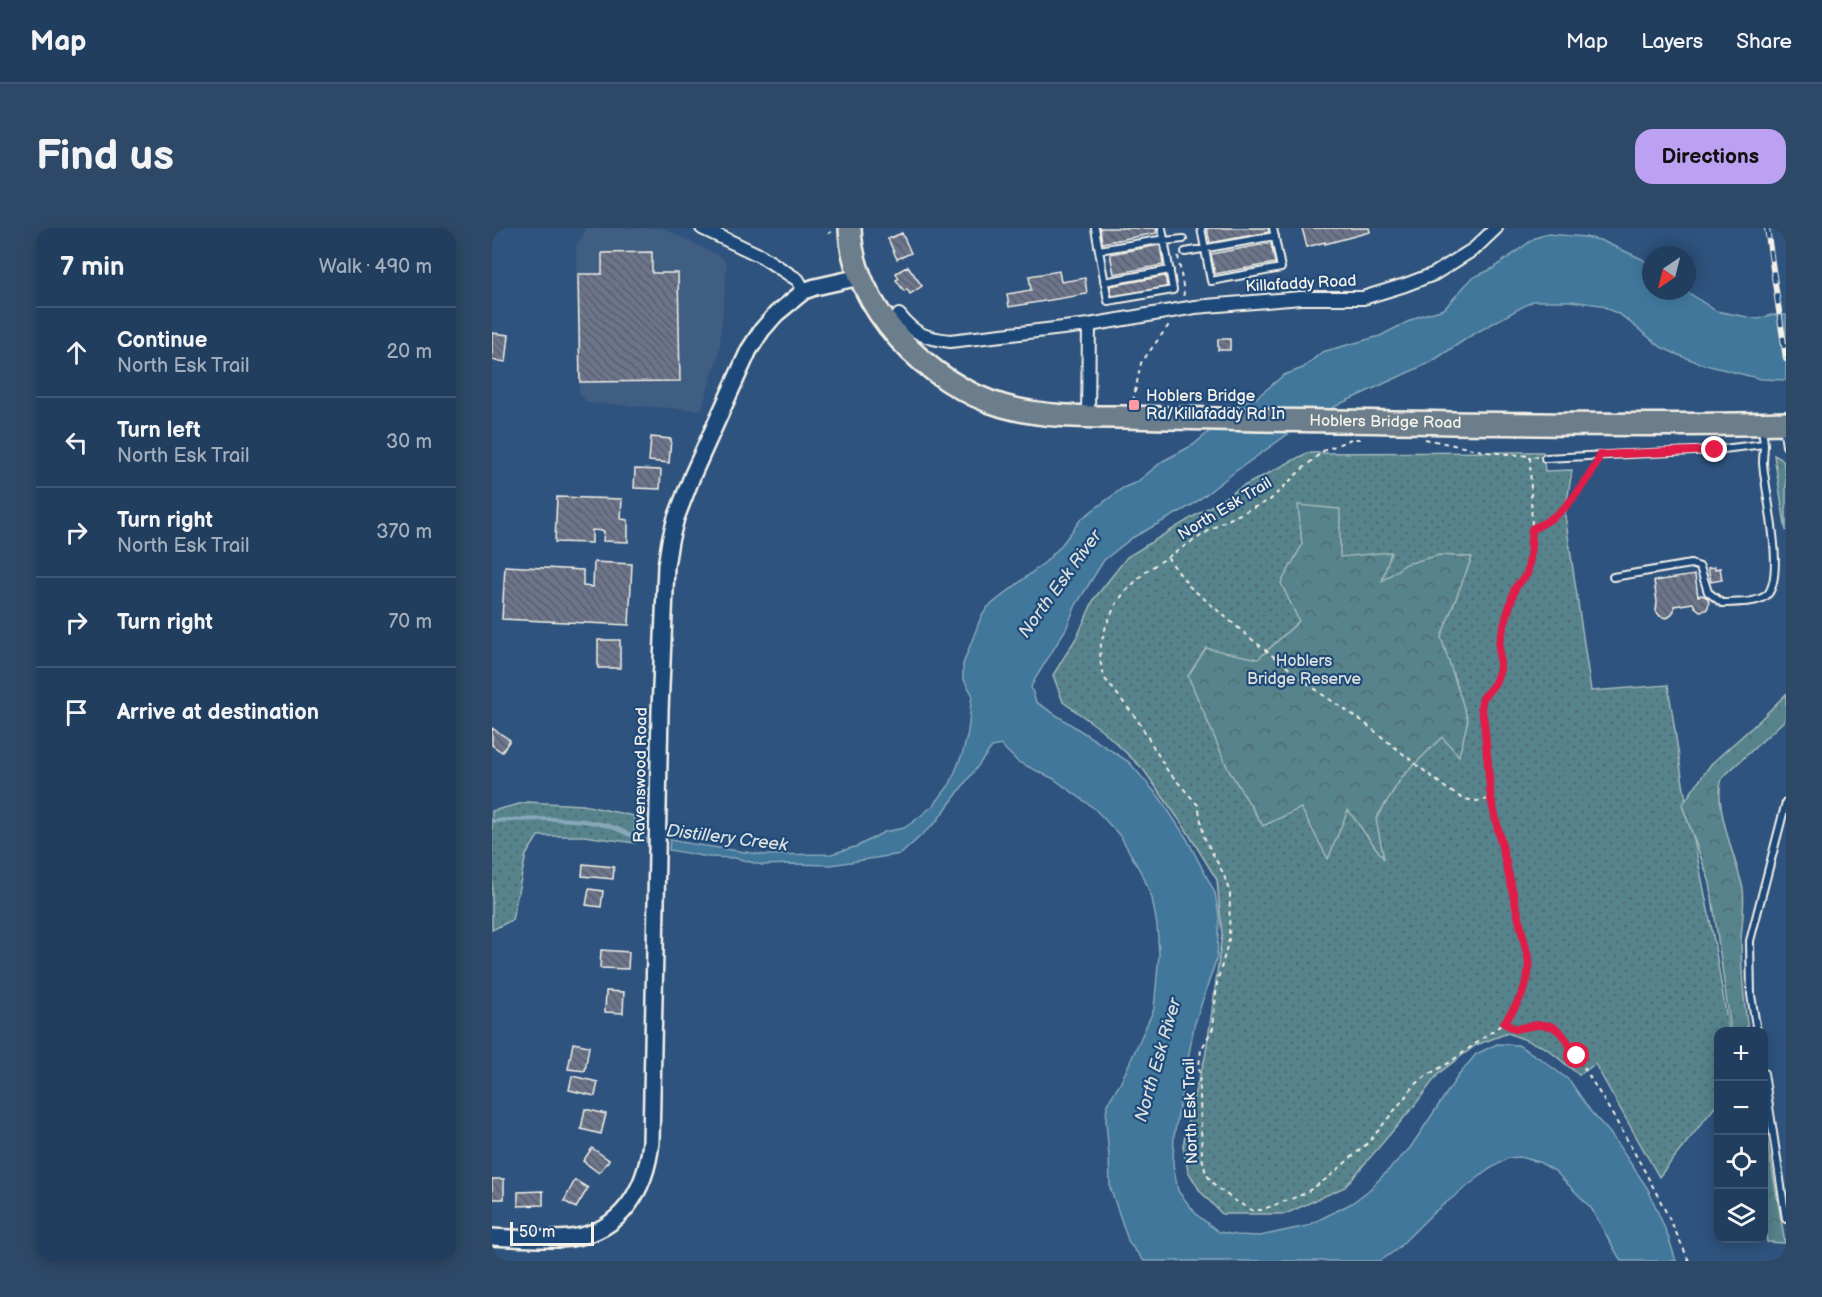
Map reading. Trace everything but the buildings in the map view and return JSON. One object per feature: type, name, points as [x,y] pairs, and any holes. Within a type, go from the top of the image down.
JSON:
[{"type":"highway","name":"Hoblers Bridge Road","points":[[842,229],[860,277],[876,308],[905,345],[963,389],[1002,406],[1049,414],[1168,418],[1497,423],[1776,423]]},
{"type":"street","points":[[702,228],[761,256],[798,280],[804,291]]},
{"type":"street","name":"Killafaddy Road","points":[[899,315],[920,335],[950,341],[1089,325],[1195,307],[1301,298],[1363,298],[1434,274],[1474,249],[1496,228]]},
{"type":"street","name":"Ravenswood Road","points":[[492,1237],[550,1240],[591,1232],[606,1225],[621,1213],[640,1187],[649,1160],[651,1142],[660,711],[666,566],[670,541],[693,474],[749,350],[762,330],[776,314],[804,291],[860,277]]},
{"type":"street","points":[[1088,416],[1089,325]]},
{"type":"lane","points":[[1095,228],[1108,301],[1173,290],[1162,228]]},
{"type":"lane","points":[[1201,228],[1211,281],[1281,268],[1274,228]]},
{"type":"lane","points":[[1185,252],[1275,236]]},
{"type":"lane","points":[[1099,250],[1159,240],[1183,239]]},
{"type":"lane","points":[[1104,282],[1170,270]]},
{"type":"lane","points":[[1613,577],[1691,564],[1700,567],[1708,592],[1722,603],[1754,601],[1766,596],[1773,589],[1779,570],[1763,463],[1764,444],[1776,423]]},
{"type":"lane","points":[[1776,423],[1786,446]]},
{"type":"lane","points":[[1545,458],[1715,450],[1764,444]]},
{"type":"lane","points":[[1756,1027],[1751,995],[1750,941],[1786,802]]},
{"type":"lane","points":[[1765,1081],[1786,1219]]},
{"type":"path","points":[[828,234],[842,229]]},
{"type":"path","points":[[1132,402],[1141,363],[1171,322]]},
{"type":"path","name":"North Esk Trail","points":[[1360,438],[1323,451],[1270,500],[1221,523],[1146,571],[1124,593],[1115,606],[1101,644],[1100,661],[1106,679],[1137,719],[1167,770],[1198,805],[1204,837],[1224,875],[1230,894],[1229,939],[1217,983],[1213,1028],[1201,1050],[1199,1066],[1202,1157],[1206,1174],[1216,1187],[1251,1210],[1261,1210],[1304,1194],[1329,1177],[1369,1142],[1415,1085],[1504,1023],[1524,992],[1529,962],[1491,799],[1481,707],[1483,698],[1495,683],[1500,669],[1499,643],[1515,588],[1527,574],[1532,529],[1530,456]]},
{"type":"path","points":[[1423,439],[1487,452],[1545,458]]},
{"type":"path","points":[[1532,529],[1542,525],[1563,509],[1594,469],[1599,461],[1599,455]]},
{"type":"path","name":"North Esk Trail","points":[[1167,557],[1189,585],[1255,642],[1323,695],[1362,721],[1447,789],[1463,799],[1477,801],[1491,799]]},
{"type":"path","points":[[1504,1023],[1515,1029],[1542,1023],[1552,1025],[1562,1032],[1645,1170],[1689,1261]]},
{"type":"shaded area","points":[[587,228],[663,228],[723,258],[727,265],[719,353],[701,410],[588,403],[579,393],[576,246]]},
{"type":"green space","name":"Hoblers Bridge Reserve","points":[[1543,452],[1545,471],[1572,470],[1565,515],[1591,691],[1668,685],[1684,790],[1713,935],[1728,1027],[1714,1027],[1714,1108],[1659,1177],[1595,1064],[1579,1075],[1546,1048],[1508,1033],[1476,1045],[1439,1073],[1345,1187],[1285,1214],[1222,1214],[1200,1191],[1188,1171],[1183,1146],[1190,1109],[1205,1058],[1222,935],[1217,880],[1185,828],[1143,769],[1102,730],[1063,702],[1053,675],[1078,635],[1094,599],[1127,557],[1242,487],[1307,453]]},
{"type":"green space","points":[[1774,455],[1783,460],[1786,478],[1786,531]]},
{"type":"green space","points":[[1298,505],[1340,509],[1340,557],[1391,552],[1382,581],[1406,564],[1439,555],[1472,557],[1441,637],[1468,720],[1459,756],[1442,737],[1402,777],[1376,819],[1384,859],[1348,810],[1328,859],[1301,808],[1263,826],[1228,769],[1188,676],[1206,648],[1258,659],[1299,621],[1281,583],[1302,545]]},
{"type":"green space","points":[[1786,694],[1786,719],[1723,777],[1720,787],[1722,815],[1744,895],[1741,951],[1748,1027],[1730,1027],[1710,883],[1682,805],[1711,764]]},
{"type":"green space","points":[[527,802],[583,805],[634,816],[635,843],[584,836],[538,836],[526,855],[512,920],[492,930],[492,811]]},
{"type":"green space","points":[[1768,1145],[1785,1243],[1768,1242]]},
{"type":"water","name":"North Esk River","points":[[1547,234],[1585,237],[1600,240],[1642,259],[1642,300],[1696,300],[1696,298],[1716,311],[1758,319],[1771,315],[1786,315],[1786,380],[1761,379],[1702,364],[1676,354],[1661,347],[1622,316],[1601,305],[1570,301],[1533,301],[1472,335],[1431,362],[1305,422],[1192,505],[1132,538],[1104,560],[1076,605],[1066,629],[1031,687],[1036,702],[1129,762],[1160,798],[1187,839],[1215,893],[1219,916],[1217,957],[1194,1026],[1174,1136],[1173,1164],[1178,1191],[1197,1215],[1219,1232],[1260,1236],[1307,1226],[1352,1203],[1369,1190],[1410,1148],[1458,1076],[1476,1054],[1497,1044],[1518,1045],[1570,1081],[1591,1112],[1610,1133],[1648,1189],[1676,1261],[1621,1261],[1591,1208],[1555,1171],[1539,1162],[1520,1157],[1508,1158],[1488,1170],[1433,1213],[1396,1250],[1380,1261],[1144,1261],[1129,1243],[1110,1187],[1106,1120],[1107,1104],[1120,1084],[1154,1009],[1159,954],[1157,925],[1152,898],[1144,878],[1121,837],[1095,809],[1054,779],[1018,762],[1001,745],[992,747],[936,822],[901,854],[831,865],[762,865],[735,858],[708,857],[669,850],[670,840],[765,855],[831,854],[858,846],[884,832],[904,828],[913,822],[934,805],[950,784],[963,752],[968,732],[972,694],[963,678],[963,664],[981,617],[988,607],[1044,563],[1060,547],[1081,519],[1123,488],[1137,482],[1163,461],[1193,445],[1242,402],[1256,398],[1284,375],[1303,368],[1322,352],[1380,336],[1419,316],[1444,309],[1472,278],[1492,269],[1535,238]]},
{"type":"waterway","name":"Distillery Creek","points":[[492,821],[551,819],[580,821],[609,826],[653,842]]},
{"type":"railway","points":[[1767,228],[1786,359]]},
{"type":"place","name":"Hoblers Bridge Rd/Killafaddy Rd In","points":[[1134,405]]},
{"type":"route","points":[[1577,1056],[1562,1032],[1552,1025],[1542,1023],[1515,1029],[1504,1023],[1524,992],[1529,962],[1491,799],[1481,707],[1483,698],[1495,683],[1500,669],[1499,643],[1503,625],[1515,588],[1527,574],[1532,529],[1542,525],[1563,509],[1594,469],[1599,461],[1599,455],[1715,450]]}]
